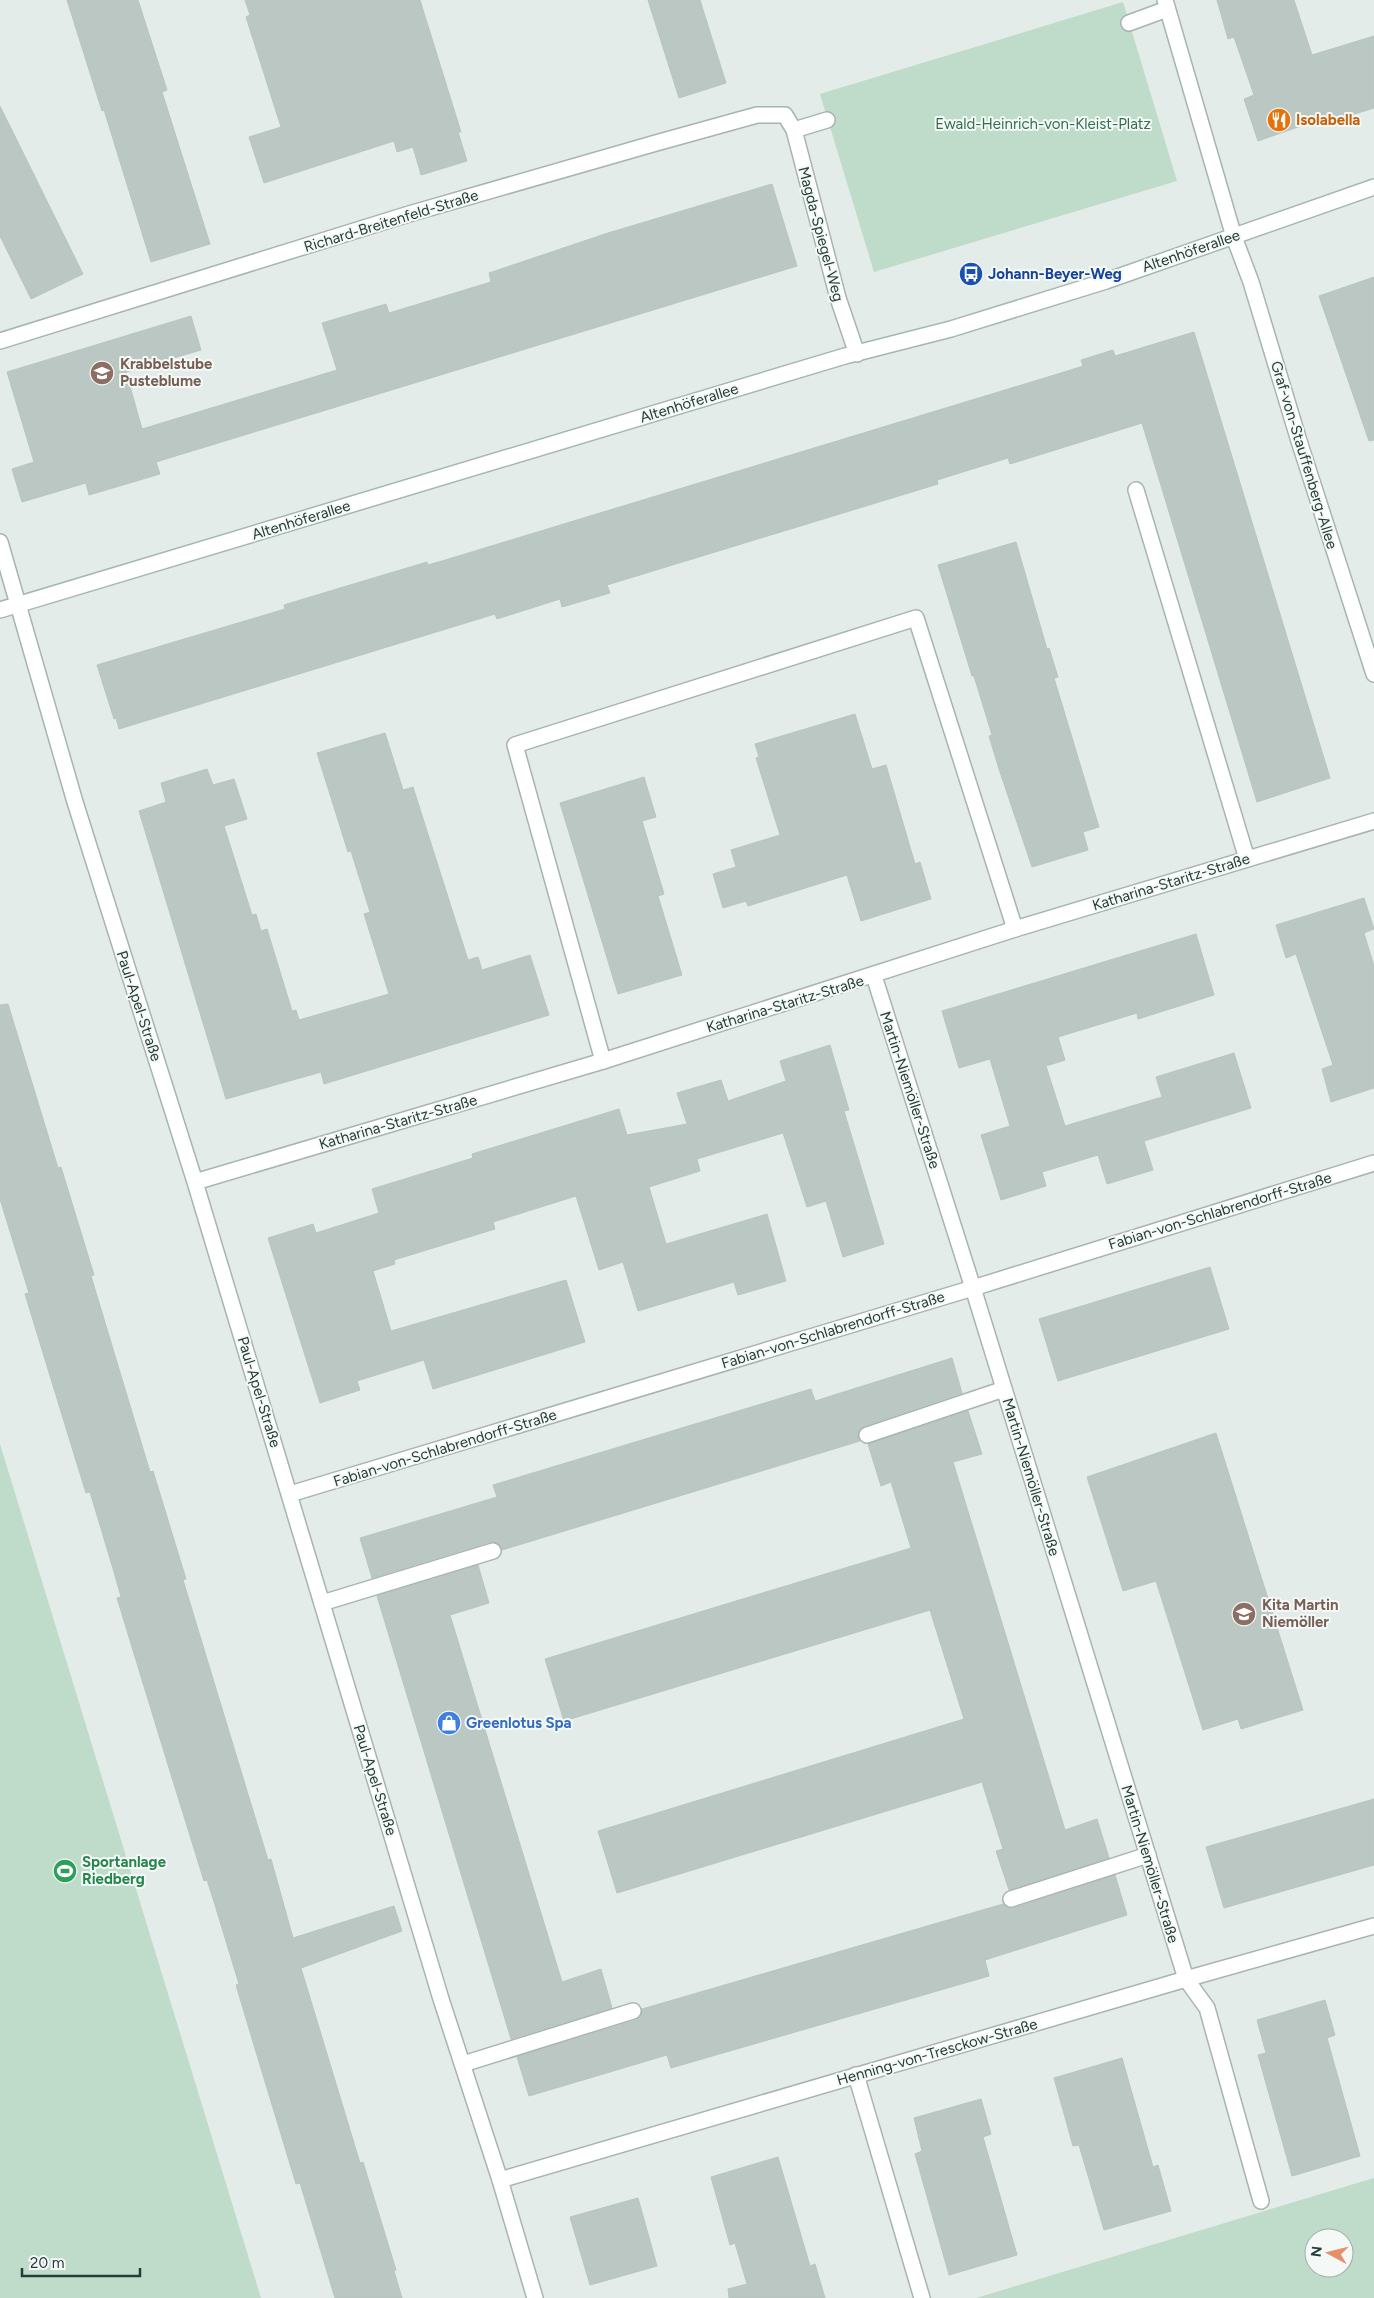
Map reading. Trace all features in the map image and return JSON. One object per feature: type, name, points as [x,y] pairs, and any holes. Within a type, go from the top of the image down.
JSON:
[{"type":"street","points":[[1129,23],[1166,4],[1234,237]]},
{"type":"street","name":"Richard-Breitenfeld-Straße","points":[[0,341],[409,214],[636,148],[757,115],[785,115]]},
{"type":"street","name":"Magda-Spiegel-Weg","points":[[785,115],[794,130],[838,298],[856,354]]},
{"type":"street","points":[[794,130],[827,120]]},
{"type":"street","name":"Altenhöferallee","points":[[0,610],[856,354],[951,329],[1106,280],[1374,187]]},
{"type":"street","name":"Graf-von-Stauffenberg-Allee","points":[[1234,237],[1251,282],[1299,441],[1374,674]]},
{"type":"street","points":[[1136,490],[1247,859]]},
{"type":"street","points":[[0,542],[19,605]]},
{"type":"street","name":"Paul-Apel-Straße","points":[[19,605],[75,802],[195,1182],[462,2064],[500,2180],[535,2298]]},
{"type":"street","points":[[603,1061],[515,745],[916,618],[1015,929]]},
{"type":"street","name":"Katharina-Staritz-Straße","points":[[195,1182],[603,1061],[874,976],[1015,929],[1374,821]]},
{"type":"street","name":"Martin-Niemöller-Straße","points":[[874,976],[973,1288],[1186,1979]]},
{"type":"street","name":"Fabian-von-Schlabrendorff-Straße","points":[[290,1494],[973,1288],[1374,1163]]},
{"type":"street","points":[[867,1435],[1004,1389]]},
{"type":"street","points":[[322,1603],[493,1551]]},
{"type":"street","points":[[1011,1899],[1148,1855]]},
{"type":"street","name":"Henning-von-Tresckow-Straße","points":[[500,2180],[1186,1979],[1374,1926]]},
{"type":"street","points":[[1186,1979],[1208,2008],[1261,2201]]},
{"type":"street","points":[[462,2064],[633,2011]]},
{"type":"street","points":[[856,2075],[922,2298]]},
{"type":"green space","name":"Ewald-Heinrich-von-Kleist-Platz","points":[[1123,2],[1177,181],[874,272],[820,94]]},
{"type":"green space","name":"Sportanlage Riedberg","points":[[0,1444],[261,2298],[0,2298]]},
{"type":"green space","points":[[1374,2178],[1374,2298],[976,2298]]},
{"type":"building","points":[[67,0],[138,0],[167,90],[162,92],[210,244],[151,262],[104,110],[102,111]]},
{"type":"building","points":[[245,0],[420,0],[461,132],[458,132],[467,161],[421,175],[413,147],[397,152],[394,141],[264,183],[249,137],[281,127],[246,17],[250,15]]},
{"type":"building","points":[[648,0],[700,0],[726,83],[679,98]]},
{"type":"building","points":[[1217,0],[1294,0],[1312,55],[1374,36],[1374,108],[1325,123],[1324,118],[1258,141],[1244,99],[1254,95],[1234,37],[1228,39]]},
{"type":"building","points":[[0,106],[83,274],[31,299],[0,236]]},
{"type":"building","points":[[772,184],[797,266],[156,462],[160,474],[89,495],[86,483],[22,502],[12,469],[34,462],[7,372],[191,316],[201,350],[126,372],[142,429],[337,370],[322,323],[386,304],[389,313],[491,282],[489,273],[608,233]]},
{"type":"building","points":[[1374,277],[1374,440],[1369,441],[1319,296]]},
{"type":"building","points":[[1194,332],[1330,778],[1257,802],[1142,423],[1010,464],[1008,458],[937,480],[938,484],[607,585],[610,593],[562,607],[560,599],[497,619],[495,614],[119,729],[116,718],[114,719],[97,665],[285,609],[284,605],[340,588],[427,562],[428,565],[442,561],[1061,373],[1083,366],[1081,360],[1113,350],[1115,356]]},
{"type":"building","points":[[1016,542],[1047,649],[1049,648],[1058,677],[1054,678],[1099,827],[1083,832],[1088,850],[1032,867],[999,769],[989,736],[992,735],[938,565]]},
{"type":"building","points":[[855,714],[872,769],[886,765],[915,864],[920,862],[931,899],[861,921],[847,875],[748,906],[746,901],[723,908],[713,874],[736,867],[731,850],[780,835],[756,758],[759,757],[755,744]]},
{"type":"building","points":[[385,733],[403,790],[413,787],[468,960],[478,957],[482,970],[530,955],[549,1015],[324,1084],[321,1072],[226,1099],[139,811],[166,802],[161,783],[207,769],[213,785],[234,779],[247,819],[224,826],[252,915],[256,914],[261,931],[267,929],[292,1011],[296,1010],[299,1020],[389,994],[364,914],[370,912],[351,851],[348,852],[317,753]]},
{"type":"building","points":[[644,777],[656,817],[642,821],[664,894],[658,896],[682,975],[618,994],[560,803]]},
{"type":"building","points":[[1364,898],[1374,929],[1364,933],[1374,966],[1374,1088],[1331,1102],[1322,1069],[1333,1065],[1296,954],[1286,958],[1276,925]]},
{"type":"building","points":[[1196,934],[1214,995],[1138,1019],[1137,1013],[1058,1037],[1065,1060],[1046,1066],[1065,1126],[1162,1097],[1156,1077],[1234,1053],[1251,1108],[1144,1141],[1153,1170],[1107,1184],[1098,1155],[1042,1172],[1046,1186],[1001,1200],[981,1135],[1010,1126],[990,1059],[959,1068],[942,1011]]},
{"type":"building","points":[[8,1004],[58,1168],[61,1167],[94,1275],[91,1276],[150,1472],[153,1471],[186,1579],[183,1580],[268,1860],[271,1859],[293,1938],[394,1906],[402,1931],[301,1968],[360,2163],[363,2162],[396,2270],[394,2271],[402,2298],[335,2298],[300,2183],[296,2184],[236,1985],[239,1984],[215,1905],[207,1880],[204,1881],[117,1598],[121,1597],[114,1572],[90,1492],[86,1493],[25,1294],[29,1293],[0,1199],[0,1005]]},
{"type":"building","points":[[830,1045],[849,1110],[844,1111],[884,1244],[843,1257],[826,1201],[807,1207],[783,1133],[697,1159],[700,1171],[649,1187],[666,1244],[767,1214],[786,1281],[738,1295],[734,1282],[638,1311],[623,1262],[599,1270],[576,1196],[493,1222],[495,1229],[394,1260],[395,1264],[373,1271],[391,1331],[566,1280],[585,1342],[433,1389],[424,1360],[357,1381],[360,1390],[320,1403],[268,1238],[313,1224],[316,1233],[379,1213],[372,1189],[473,1158],[472,1154],[619,1109],[627,1135],[687,1124],[677,1093],[721,1080],[728,1101],[786,1081],[780,1061]]},
{"type":"building","points":[[1210,1267],[1229,1329],[1058,1381],[1039,1319]]},
{"type":"building","points":[[952,1358],[962,1393],[864,1426],[858,1433],[860,1441],[502,1550],[499,1544],[490,1542],[372,1578],[360,1538],[497,1497],[493,1485],[811,1389],[815,1401]]},
{"type":"building","points":[[968,1411],[982,1454],[953,1462],[1065,1830],[1097,1819],[1109,1858],[1009,1890],[996,1851],[1003,1849],[982,1782],[617,1893],[598,1831],[964,1719],[930,1610],[564,1721],[545,1659],[911,1548],[891,1482],[881,1486],[868,1444]]},
{"type":"building","points":[[1216,1433],[1303,1710],[1241,1729],[1238,1719],[1203,1730],[1156,1581],[1123,1591],[1087,1477]]},
{"type":"building","points":[[478,1565],[489,1603],[450,1615],[562,1982],[601,1969],[612,2008],[511,2039],[377,1596]]},
{"type":"building","points":[[1374,1799],[1374,1865],[1224,1908],[1206,1847]]},
{"type":"building","points":[[1115,1875],[1127,1915],[985,1960],[989,1976],[671,2068],[667,2055],[529,2096],[517,2057],[636,2020],[640,2017],[642,2009],[1003,1904],[1009,1908],[1014,1908]]},
{"type":"building","points":[[1325,2000],[1335,2035],[1327,2038],[1360,2156],[1292,2176],[1258,2055],[1266,2053],[1257,2020]]},
{"type":"building","points":[[1122,2058],[1153,2167],[1158,2165],[1171,2211],[1104,2230],[1079,2145],[1073,2146],[1054,2078]]},
{"type":"building","points":[[981,2099],[991,2134],[983,2137],[1017,2255],[949,2275],[915,2154],[922,2151],[914,2118]]},
{"type":"building","points":[[778,2157],[810,2266],[815,2264],[825,2298],[729,2298],[728,2289],[747,2284],[735,2243],[730,2245],[711,2177]]},
{"type":"building","points":[[638,2198],[657,2266],[590,2285],[570,2217]]},
{"type":"place","name":"Isolabella","points":[[1279,120]]},
{"type":"place","name":"Johann-Beyer-Weg","points":[[971,274]]},
{"type":"place","name":"Krabbelstube Pusteblume","points":[[102,373]]},
{"type":"place","name":"Kita Martin Niemöller","points":[[1244,1614]]},
{"type":"place","name":"Greenlotus Spa","points":[[449,1723]]},
{"type":"place","name":"Sportanlage Riedberg","points":[[65,1871]]}]
